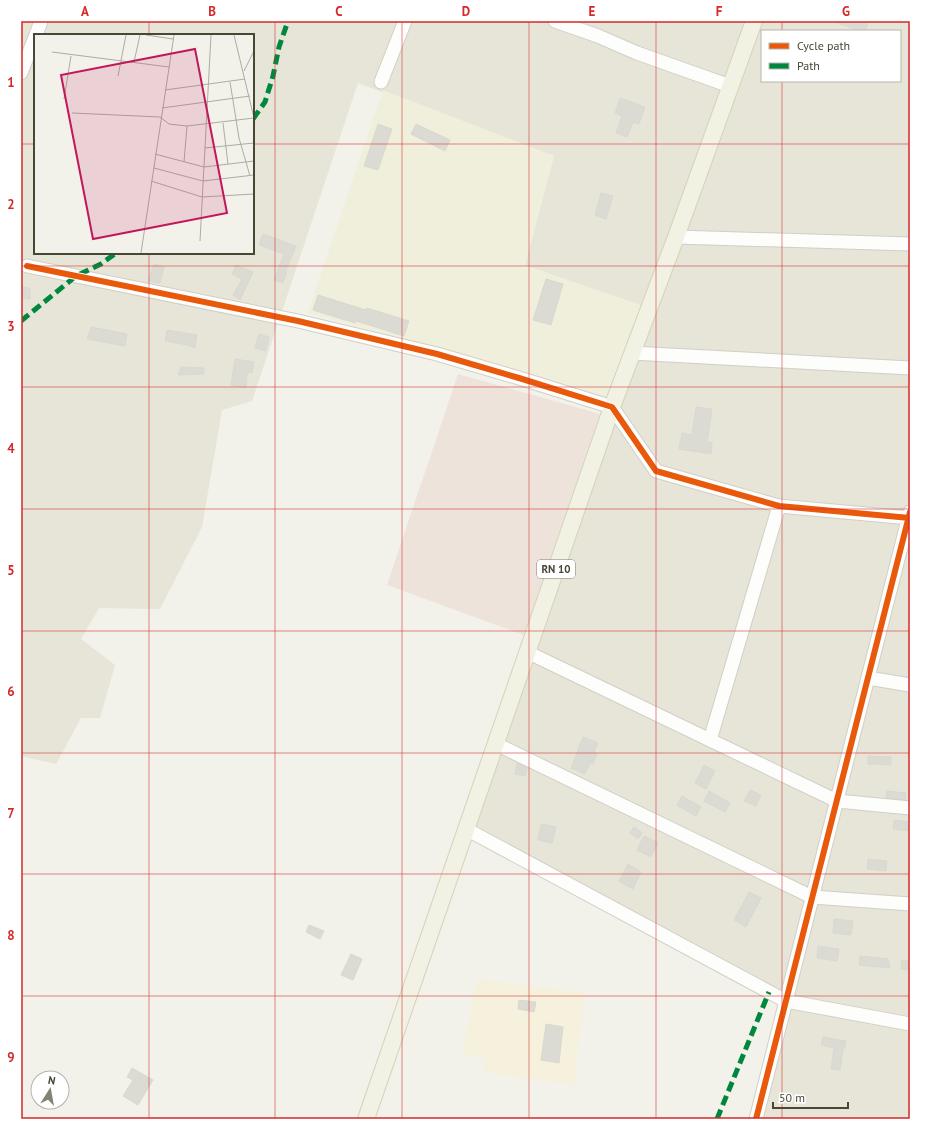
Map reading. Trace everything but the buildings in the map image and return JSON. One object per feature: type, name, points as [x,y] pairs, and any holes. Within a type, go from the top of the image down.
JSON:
[{"type":"main road","name":"RN 10","points":[[366,1119],[612,407],[676,237],[754,21]]},
{"type":"street","points":[[36,34],[41,21]]},
{"type":"street","points":[[381,82],[405,21]]},
{"type":"street","points":[[555,21],[598,36],[636,53],[730,86]]},
{"type":"street","points":[[21,73],[34,39]]},
{"type":"street","points":[[676,237],[910,244]]},
{"type":"street","points":[[27,266],[298,321],[437,354],[612,407],[656,471],[779,506],[910,516],[756,1119]]},
{"type":"street","points":[[632,354],[910,368]]},
{"type":"street","points":[[710,740],[779,506]]},
{"type":"street","points":[[527,652],[837,801],[910,808]]},
{"type":"street","points":[[868,678],[910,685]]},
{"type":"street","points":[[496,744],[812,897],[910,904]]},
{"type":"street","points":[[466,829],[786,1001],[910,1024]]},
{"type":"shaded area","points":[[21,21],[910,21],[910,1119],[758,1119],[789,997],[470,829],[651,310],[525,265],[554,156],[358,83],[252,401],[222,410],[202,527],[160,609],[99,608],[81,639],[115,665],[100,718],[81,718],[56,764],[21,756]]},
{"type":"shaded area","points":[[383,90],[554,156],[524,265],[641,305],[605,397],[465,356],[308,313]]},
{"type":"shaded area","points":[[458,374],[600,414],[524,635],[387,585]]},
{"type":"shaded area","points":[[478,979],[584,993],[574,1085],[483,1072],[486,1058],[462,1054]]},
{"type":"marked path","points":[[254,118],[265,102],[273,76],[279,47],[288,21]]},
{"type":"marked path","points":[[21,321],[76,276],[101,264],[115,254]]},
{"type":"marked path","points":[[717,1119],[769,992]]},
{"type":"cycle path","points":[[27,266],[298,321],[437,354],[612,407],[656,471],[779,506],[910,518]]},
{"type":"cycle path","points":[[756,1119],[910,512]]}]
